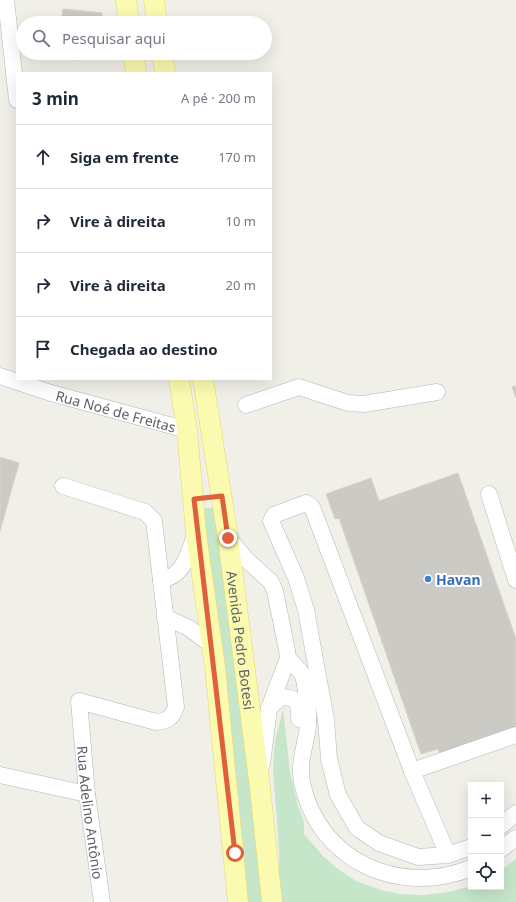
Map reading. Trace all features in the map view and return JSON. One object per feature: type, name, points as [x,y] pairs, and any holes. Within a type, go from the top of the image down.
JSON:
[{"type":"main road","points":[[126,0],[128,16]]},
{"type":"main road","points":[[154,0],[156,16]]},
{"type":"main road","points":[[134,60],[136,72]]},
{"type":"main road","points":[[163,60],[165,72]]},
{"type":"main road","points":[[180,380],[187,430],[196,533],[211,646],[234,846],[238,902]]},
{"type":"main road","name":"Avenida Pedro Botesi","points":[[203,380],[228,538],[260,788],[272,902]]},
{"type":"main road","points":[[194,499],[222,496]]},
{"type":"street","points":[[6,0],[16,91]]},
{"type":"street","name":"Rua Noé de Freitas","points":[[0,376],[16,379]]},
{"type":"street","name":"Rua Noé de Freitas","points":[[20,380],[50,386],[187,430]]},
{"type":"street","points":[[246,405],[299,387],[348,403],[364,404],[437,392]]},
{"type":"street","points":[[63,486],[145,512],[151,516],[154,521],[165,617],[189,628],[211,646]]},
{"type":"street","points":[[489,494],[516,580]]},
{"type":"street","points":[[448,855],[412,771],[312,507],[306,503],[274,516],[271,521],[296,578],[306,610],[326,720],[329,759],[338,795],[357,828],[379,843],[418,857],[448,855],[468,848]]},
{"type":"street","points":[[161,580],[171,578],[178,573],[196,533]]},
{"type":"street","points":[[228,538],[246,559],[271,582],[275,591],[288,654],[302,675],[309,716],[300,769]]},
{"type":"street","name":"Rua Adelino Antônio","points":[[102,902],[87,794],[79,701],[156,722],[167,721],[173,715],[176,707],[165,617]]},
{"type":"street","points":[[260,788],[269,708],[288,654],[313,644]]},
{"type":"street","points":[[269,708],[281,697],[289,696],[295,699],[299,704],[296,748],[305,796],[312,814],[322,830],[336,846],[365,866],[397,877],[418,879],[453,875],[468,869]]},
{"type":"street","points":[[412,771],[516,735]]},
{"type":"street","points":[[0,775],[87,794]]},
{"type":"street","points":[[504,847],[516,837],[508,821]]},
{"type":"green space","points":[[217,507],[264,902],[248,902],[238,794],[203,509]]},
{"type":"green space","points":[[283,709],[290,772],[298,806],[304,822],[304,834],[323,856],[338,869],[356,881],[381,890],[400,894],[423,895],[449,892],[468,887],[468,890],[504,890],[504,868],[516,859],[516,902],[279,902],[279,850],[273,770],[275,741]]},
{"type":"building","points":[[63,9],[102,13],[102,16],[62,16]]},
{"type":"building","points":[[516,386],[516,398],[512,387]]},
{"type":"building","points":[[0,457],[19,463],[0,531]]},
{"type":"building","name":"Havan","points":[[458,473],[516,639],[516,731],[441,757],[438,749],[421,754],[339,518],[335,519],[326,494],[371,478],[379,501]]},
{"type":"place","name":"Havan","points":[[428,579]]},
{"type":"route","points":[[228,538],[222,496],[194,499],[196,533],[214,667],[235,853]]}]
